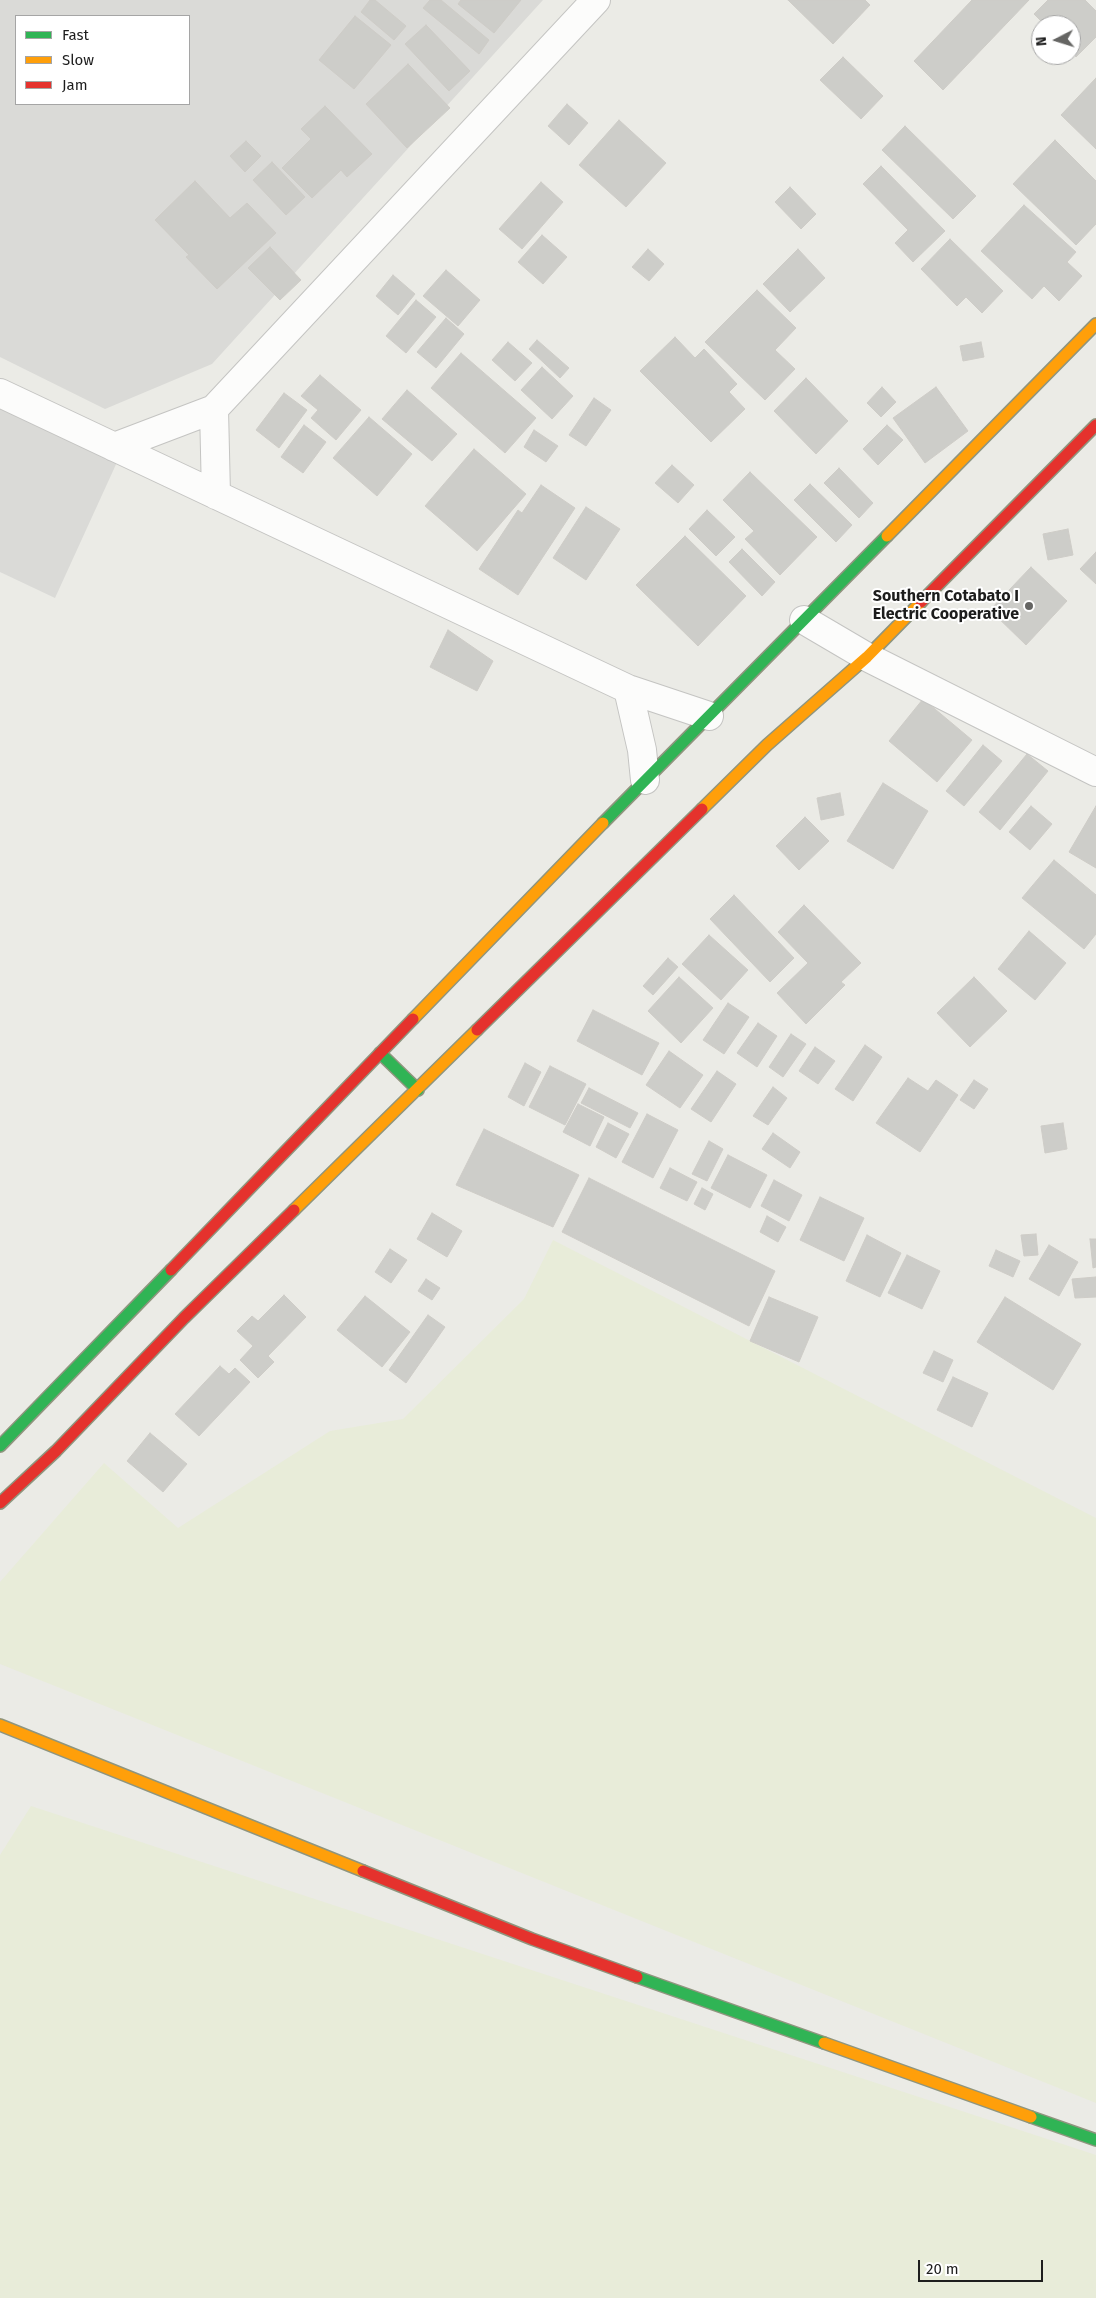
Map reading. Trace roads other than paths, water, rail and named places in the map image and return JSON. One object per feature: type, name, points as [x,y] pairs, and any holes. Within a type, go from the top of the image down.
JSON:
[{"type":"street","points":[[114,447],[214,409],[596,0]]},
{"type":"street","points":[[0,1446],[645,780],[1093,332]]},
{"type":"street","points":[[0,392],[628,689],[709,716]]},
{"type":"street","points":[[214,409],[216,495]]},
{"type":"street","points":[[0,1503],[56,1451],[184,1318],[760,752],[867,656],[1096,425]]},
{"type":"street","points":[[804,620],[867,656],[1096,772]]},
{"type":"street","points":[[628,689],[642,750],[645,780]]},
{"type":"street","points":[[380,1053],[418,1090]]},
{"type":"street","points":[[0,1725],[532,1939],[1096,2140]]},
{"type":"place","name":"Southern Cotabato I Electric Cooperative","points":[[1029,606]]}]
